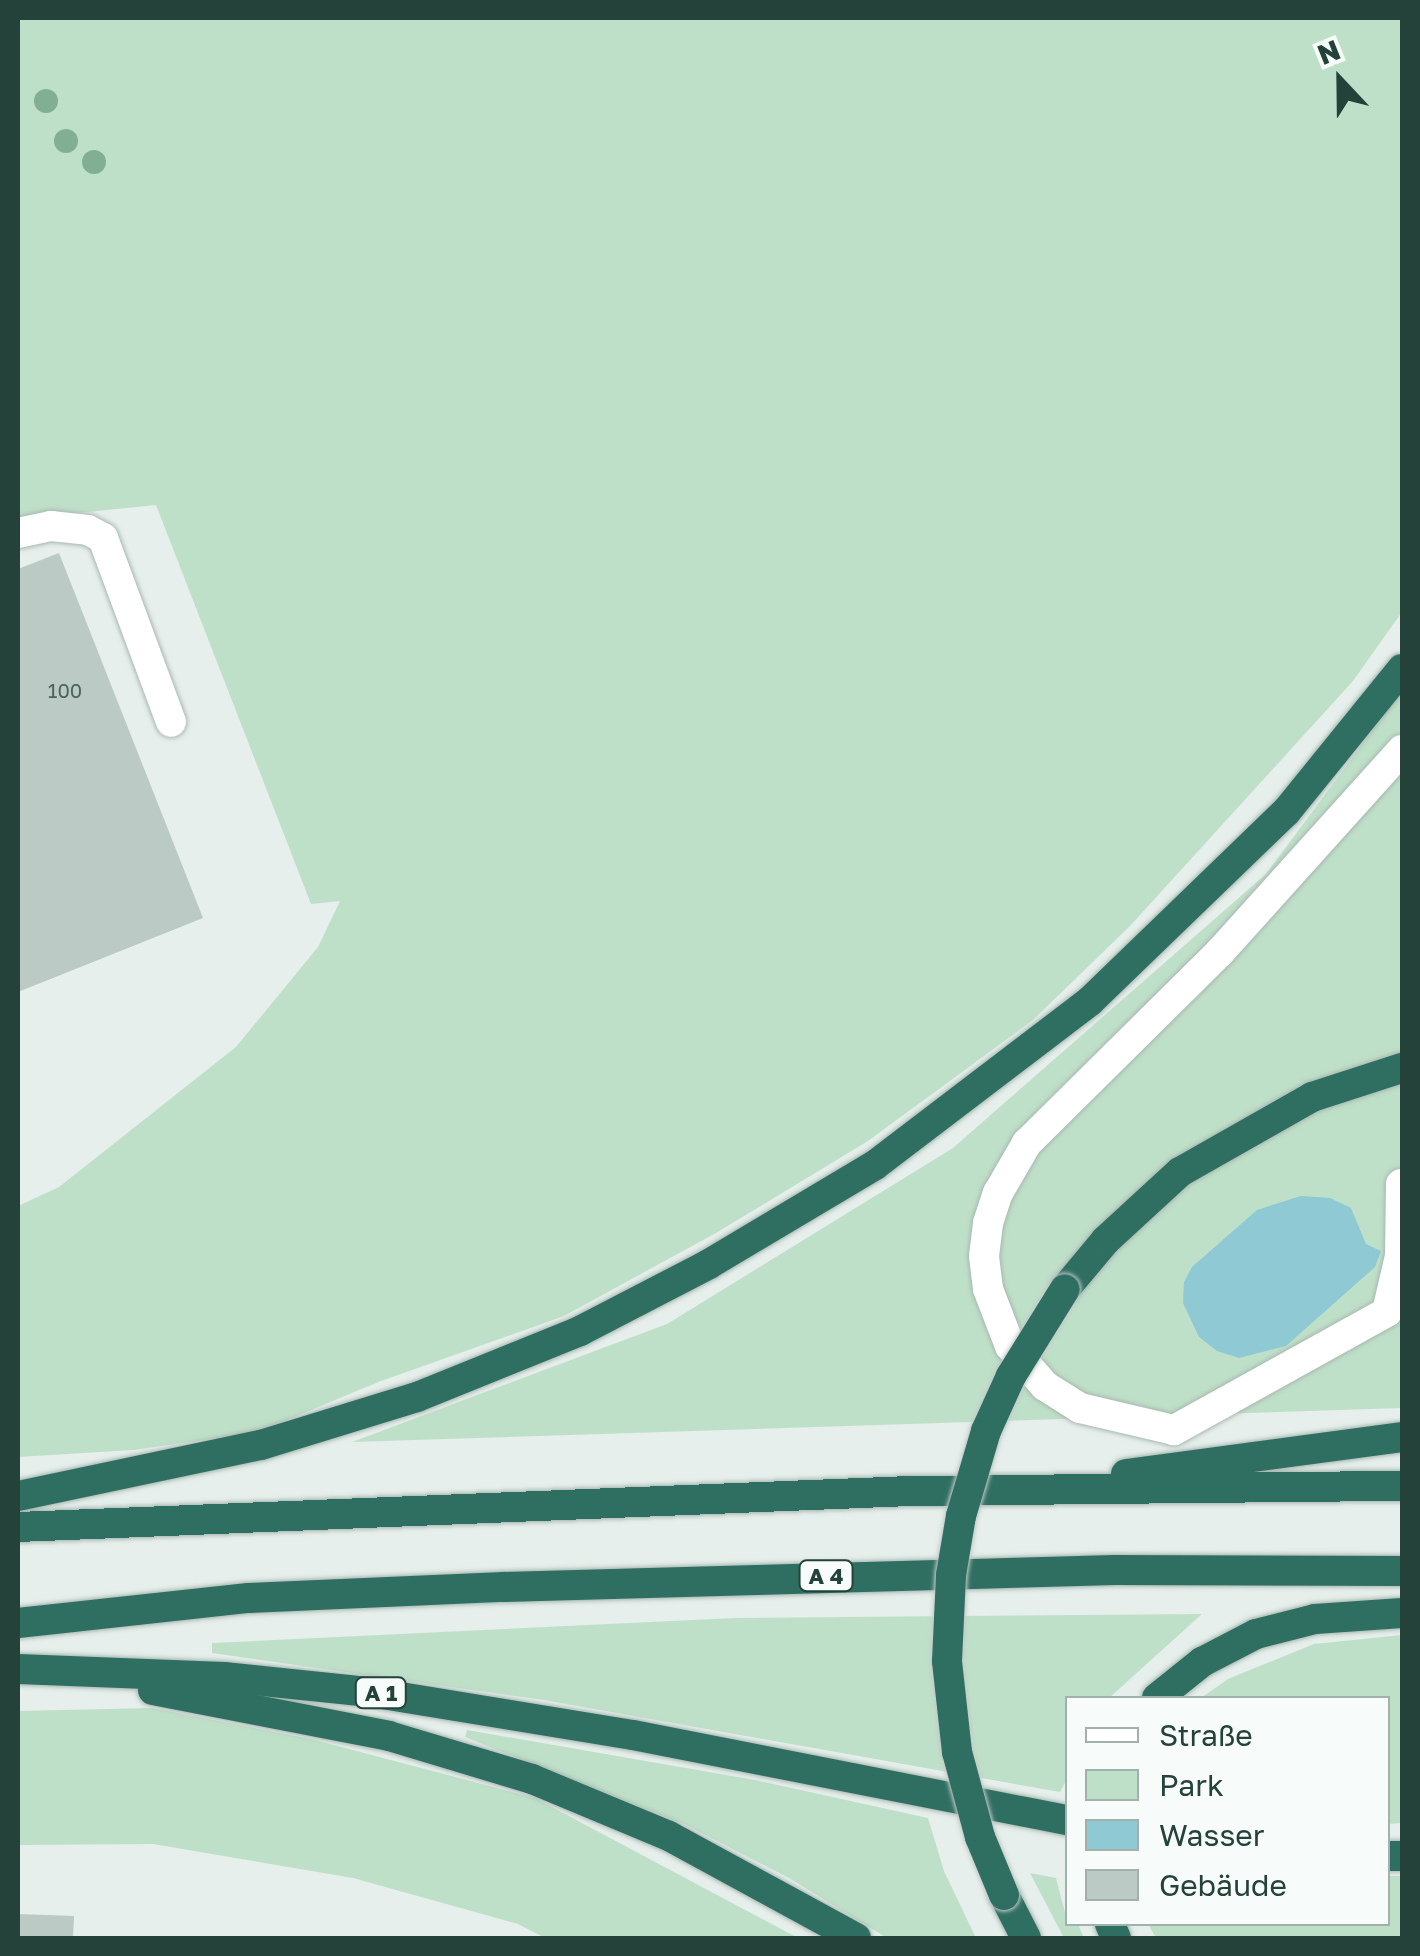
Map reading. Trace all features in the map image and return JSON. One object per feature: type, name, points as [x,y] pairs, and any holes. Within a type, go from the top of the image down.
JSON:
[{"type":"highway","points":[[18,1496],[261,1445],[416,1397],[580,1331],[709,1264],[875,1165],[1090,1001],[1286,812],[1402,669]]},
{"type":"highway","points":[[1026,1938],[980,1837],[957,1752],[948,1662],[951,1575],[961,1516],[986,1432],[1018,1363],[1065,1290],[1106,1240],[1180,1172],[1312,1098],[1402,1068]]},
{"type":"highway","points":[[1009,1491],[1402,1437]]},
{"type":"highway","points":[[18,1527],[398,1509],[1009,1491],[1402,1486]]},
{"type":"highway","name":"A 4","points":[[18,1623],[249,1598],[504,1587],[1115,1570],[1402,1570]]},
{"type":"highway","points":[[1160,1696],[1202,1662],[1256,1634],[1315,1619],[1402,1613]]},
{"type":"highway","points":[[18,1670],[57,1672],[337,1725],[486,1764],[669,1836],[856,1938]]},
{"type":"highway","name":"A 1","points":[[57,1672],[224,1677],[370,1692],[633,1735],[1065,1819]]},
{"type":"lane","points":[[18,533],[51,526],[88,530],[103,538],[171,722]]},
{"type":"lane","points":[[1400,1184],[1395,1319],[1174,1430],[1080,1408],[1026,1368],[1004,1332],[988,1289],[984,1256],[998,1193],[1044,1122],[1220,952],[1402,750]]},
{"type":"lane","points":[[1174,1430],[1176,1466]]},
{"type":"green space","points":[[18,18],[1402,18],[1402,612],[1353,681],[1130,926],[1033,1020],[868,1141],[716,1233],[564,1316],[381,1381],[258,1432],[134,1450],[18,1457],[18,1206],[59,1187],[236,1047],[318,947],[340,901],[311,904],[156,505],[18,519]]},
{"type":"green space","points":[[1402,691],[1402,1408],[352,1442],[667,1324],[953,1148],[1266,874]]},
{"type":"green space","points":[[1202,1614],[1111,1696],[1065,1696],[1065,1783],[1060,1792],[544,1700],[212,1653],[212,1643],[735,1618]]},
{"type":"green space","points":[[1402,1635],[1402,1823],[1390,1824],[1390,1696],[1204,1696],[1228,1679],[1314,1644]]},
{"type":"green space","points":[[152,1708],[311,1739],[535,1798],[798,1938],[545,1938],[518,1924],[353,1878],[153,1844],[18,1845],[18,1711]]},
{"type":"green space","points":[[467,1730],[755,1780],[928,1818],[944,1871],[976,1938],[887,1938],[789,1878],[684,1824],[465,1737]]},
{"type":"green space","points":[[1030,1873],[1056,1878],[1065,1926],[1079,1926],[1084,1938],[1064,1938]]},
{"type":"green space","points":[[1390,1876],[1402,1876],[1402,1938],[1156,1938],[1149,1926],[1390,1926]]},
{"type":"water","points":[[1301,1196],[1330,1198],[1351,1208],[1366,1244],[1381,1251],[1375,1267],[1286,1346],[1239,1358],[1217,1351],[1199,1337],[1183,1303],[1184,1282],[1192,1267],[1257,1210]]},
{"type":"building","points":[[59,553],[203,918],[18,992],[18,569]]},
{"type":"building","points":[[18,1914],[74,1916],[73,1938],[18,1938]]}]
